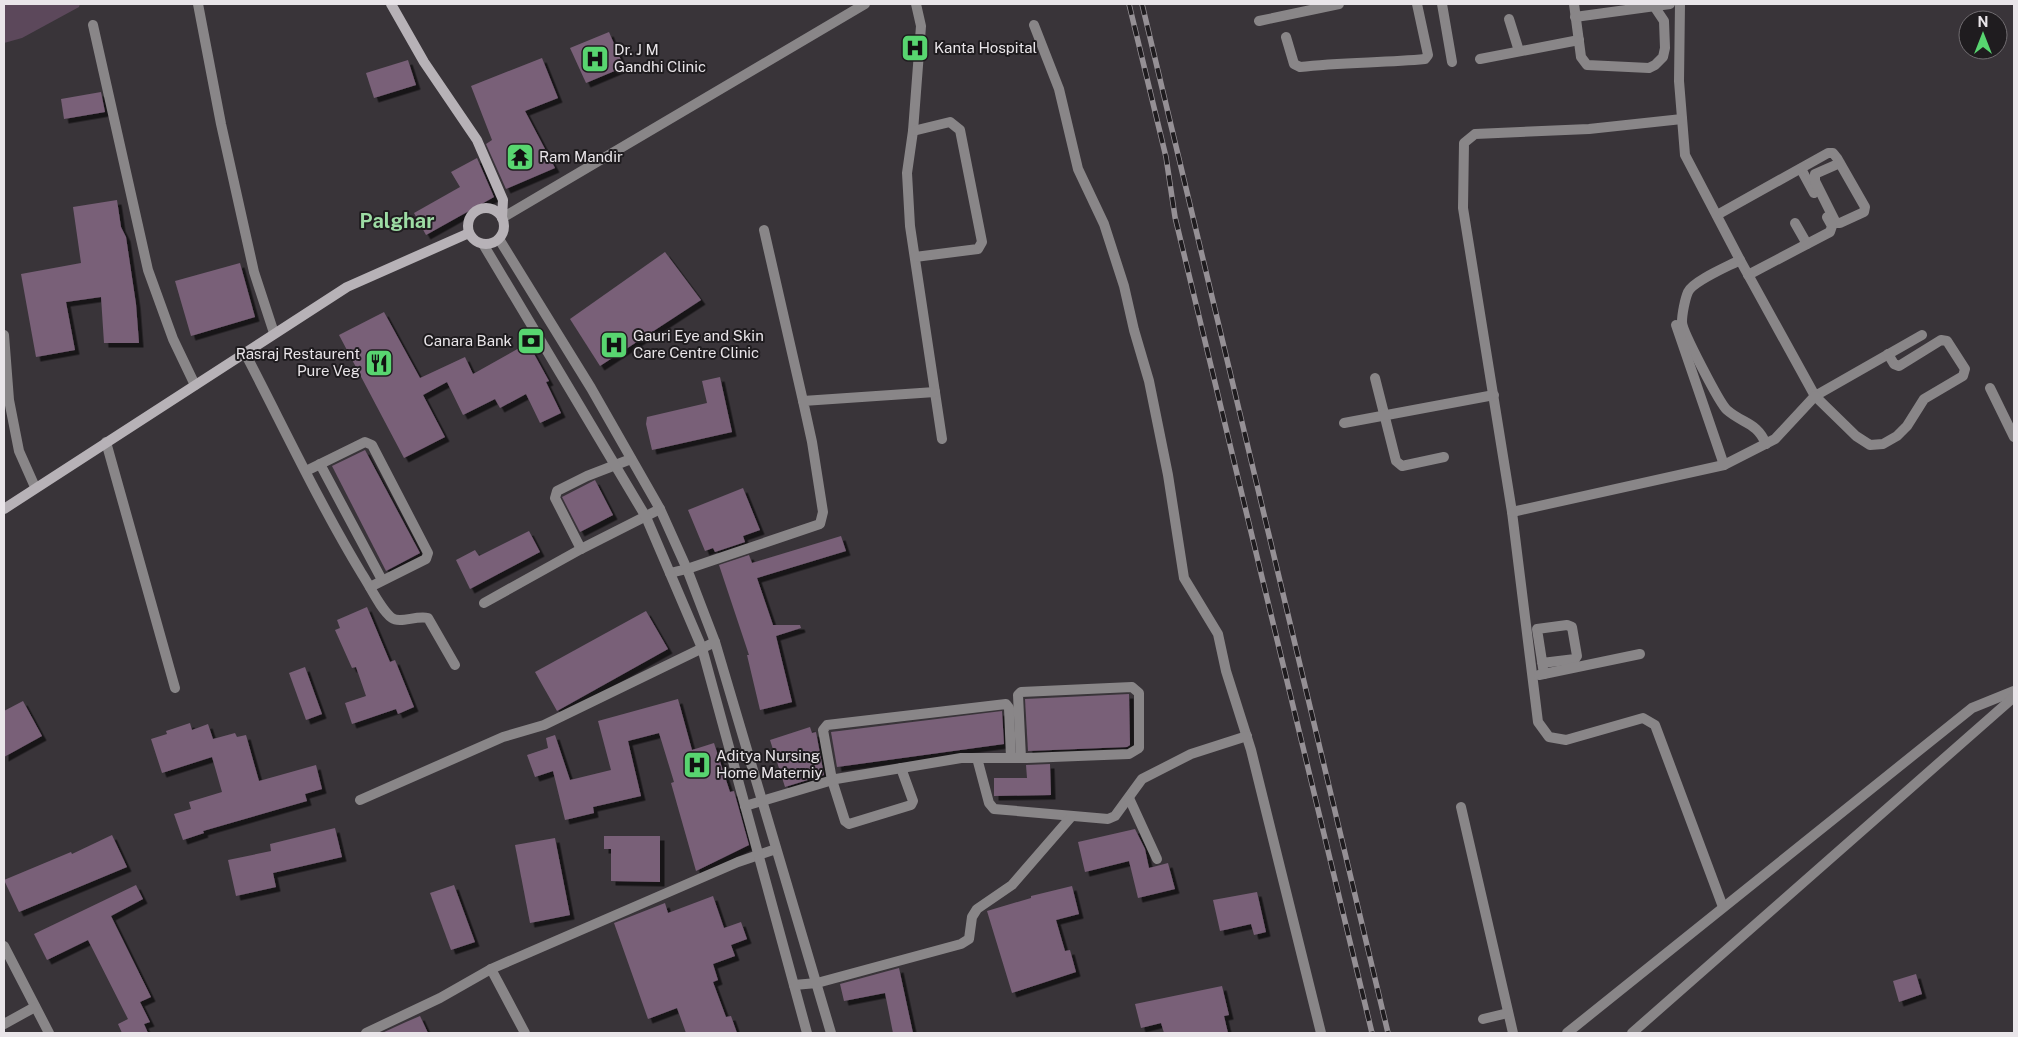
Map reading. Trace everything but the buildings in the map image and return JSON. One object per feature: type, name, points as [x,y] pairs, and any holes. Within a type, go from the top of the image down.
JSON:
[{"type":"main road","points":[[391,4],[424,62],[477,140],[503,200],[502,218],[504,230],[499,239],[490,244],[483,244],[471,238],[468,233],[468,218],[474,211],[482,207],[491,208],[499,213],[502,218]]},
{"type":"main road","points":[[4,508],[347,287],[468,233]]},
{"type":"street","points":[[198,4],[221,124],[254,272],[274,334]]},
{"type":"street","points":[[502,218],[865,4]]},
{"type":"street","points":[[916,4],[921,26],[913,131],[907,173],[910,226],[942,439]]},
{"type":"street","points":[[1259,21],[1339,4]]},
{"type":"street","points":[[1286,37],[1294,64],[1300,67],[1344,62],[1395,62],[1425,59],[1428,55],[1417,4]]},
{"type":"street","points":[[1442,4],[1452,62]]},
{"type":"street","points":[[1574,4],[1581,56],[1587,65],[1649,68],[1663,57],[1665,48],[1664,22],[1654,6]]},
{"type":"street","points":[[1576,17],[1670,4]]},
{"type":"street","points":[[1680,4],[1680,81],[1685,155],[1815,396],[1856,436],[1870,445],[1883,444],[1897,436],[1907,426],[1924,399],[1962,376],[1965,369],[1947,341],[1941,340],[1899,366],[1894,364],[1888,354]]},
{"type":"street","points":[[1509,19],[1518,52]]},
{"type":"street","points":[[93,24],[148,270],[173,339],[194,385]]},
{"type":"street","points":[[1034,25],[1059,89],[1078,169],[1104,224],[1124,286],[1157,418],[1184,578],[1218,634],[1226,671],[1248,736],[1321,1033]]},
{"type":"street","points":[[1480,59],[1579,40]]},
{"type":"street","points":[[1682,119],[1588,129],[1475,134],[1464,142],[1463,208],[1532,629],[1538,675],[1538,722],[1549,737],[1566,740],[1642,718],[1655,725],[1723,907]]},
{"type":"street","points":[[913,131],[950,122],[960,130],[982,242],[978,249],[915,257]]},
{"type":"street","points":[[1717,215],[1828,154],[1833,154],[1840,163],[1865,207],[1864,212],[1840,223],[1836,223],[1815,181],[1815,174],[1840,163]]},
{"type":"street","points":[[1748,274],[1830,232],[1832,226],[1801,169]]},
{"type":"street","points":[[1796,222],[1807,244]]},
{"type":"street","points":[[670,572],[688,569],[820,524],[823,512],[812,442],[764,230]]},
{"type":"street","points":[[499,239],[592,388],[660,509],[688,569],[715,642],[831,1033]]},
{"type":"street","points":[[483,244],[646,517],[702,648],[807,1033]]},
{"type":"street","points":[[1740,260],[1694,284],[1688,290],[1682,322],[1693,349],[1725,409],[1745,423],[1755,427],[1761,433],[1766,444]]},
{"type":"street","points":[[1676,325],[1724,465]]},
{"type":"street","points":[[4,335],[9,400],[20,452],[35,487]]},
{"type":"street","points":[[1512,512],[1724,465],[1775,439],[1815,396],[1922,335]]},
{"type":"street","points":[[244,353],[344,544],[370,587],[391,618],[398,621],[420,616],[428,618],[455,665]]},
{"type":"street","points":[[1375,378],[1396,461],[1402,466],[1444,457]]},
{"type":"street","points":[[1990,388],[2014,437]]},
{"type":"street","points":[[803,401],[935,392]]},
{"type":"street","points":[[1344,423],[1494,395]]},
{"type":"street","points":[[106,442],[175,688]]},
{"type":"street","points":[[306,471],[365,442],[372,445],[428,553],[426,559],[370,587]]},
{"type":"street","points":[[581,549],[555,498],[557,490],[631,459]]},
{"type":"street","points":[[320,464],[382,580]]},
{"type":"street","points":[[484,603],[581,549],[660,509]]},
{"type":"street","points":[[1532,629],[1567,625],[1572,627],[1577,656],[1575,659],[1542,663]]},
{"type":"street","points":[[1532,629],[1542,663],[1538,675]]},
{"type":"street","points":[[360,800],[503,737],[544,725],[715,642]]},
{"type":"street","points":[[1538,675],[1640,654]]},
{"type":"street","points":[[746,806],[832,780],[961,758],[1016,758],[1129,754],[1139,748],[1140,693],[1132,686],[1021,692],[1018,695],[1016,758]]},
{"type":"street","points":[[1567,1033],[1972,708],[2014,690]]},
{"type":"street","points":[[1632,1033],[2014,697]]},
{"type":"street","points":[[901,768],[913,801],[911,804],[849,824],[845,821],[832,780],[823,730],[827,725],[1006,704],[1009,708],[1016,758]]},
{"type":"street","points":[[978,758],[989,802],[994,809],[1108,819],[1115,816],[1142,779],[1191,754],[1248,736]]},
{"type":"street","points":[[1129,798],[1157,859]]},
{"type":"street","points":[[1460,807],[1513,1033]]},
{"type":"street","points":[[794,985],[817,983],[961,944],[969,938],[972,917],[978,909],[1012,885],[1071,817]]},
{"type":"street","points":[[366,1033],[440,998],[491,969],[730,866],[776,849]]},
{"type":"street","points":[[4,946],[49,1033]]},
{"type":"street","points":[[491,969],[525,1033]]},
{"type":"street","points":[[4,1024],[35,1007]]},
{"type":"street","points":[[1483,1018],[1508,1013]]},
{"type":"shaded area","points":[[4,4],[80,4],[79,7],[22,38],[4,43]]},
{"type":"railway","points":[[1129,4],[1166,157],[1175,217],[1372,1033]]},
{"type":"railway","points":[[1142,4],[1388,1033]]},
{"type":"place","name":"Kanta Hospital","points":[[915,48]]},
{"type":"place","name":"Dr. J M Gandhi Clinic","points":[[595,59]]},
{"type":"place","name":"Ram Mandir","points":[[520,157]]},
{"type":"place","name":"Canara Bank","points":[[531,341]]},
{"type":"place","name":"Gauri Eye and Skin Care Centre Clinic","points":[[614,345]]},
{"type":"place","name":"Rasraj Restaurent Pure Veg","points":[[379,363]]},
{"type":"place","name":"Aditya Nursing Home Materniy","points":[[697,765]]},
{"type":"district","name":"Palghar","points":[[397,221]]}]
